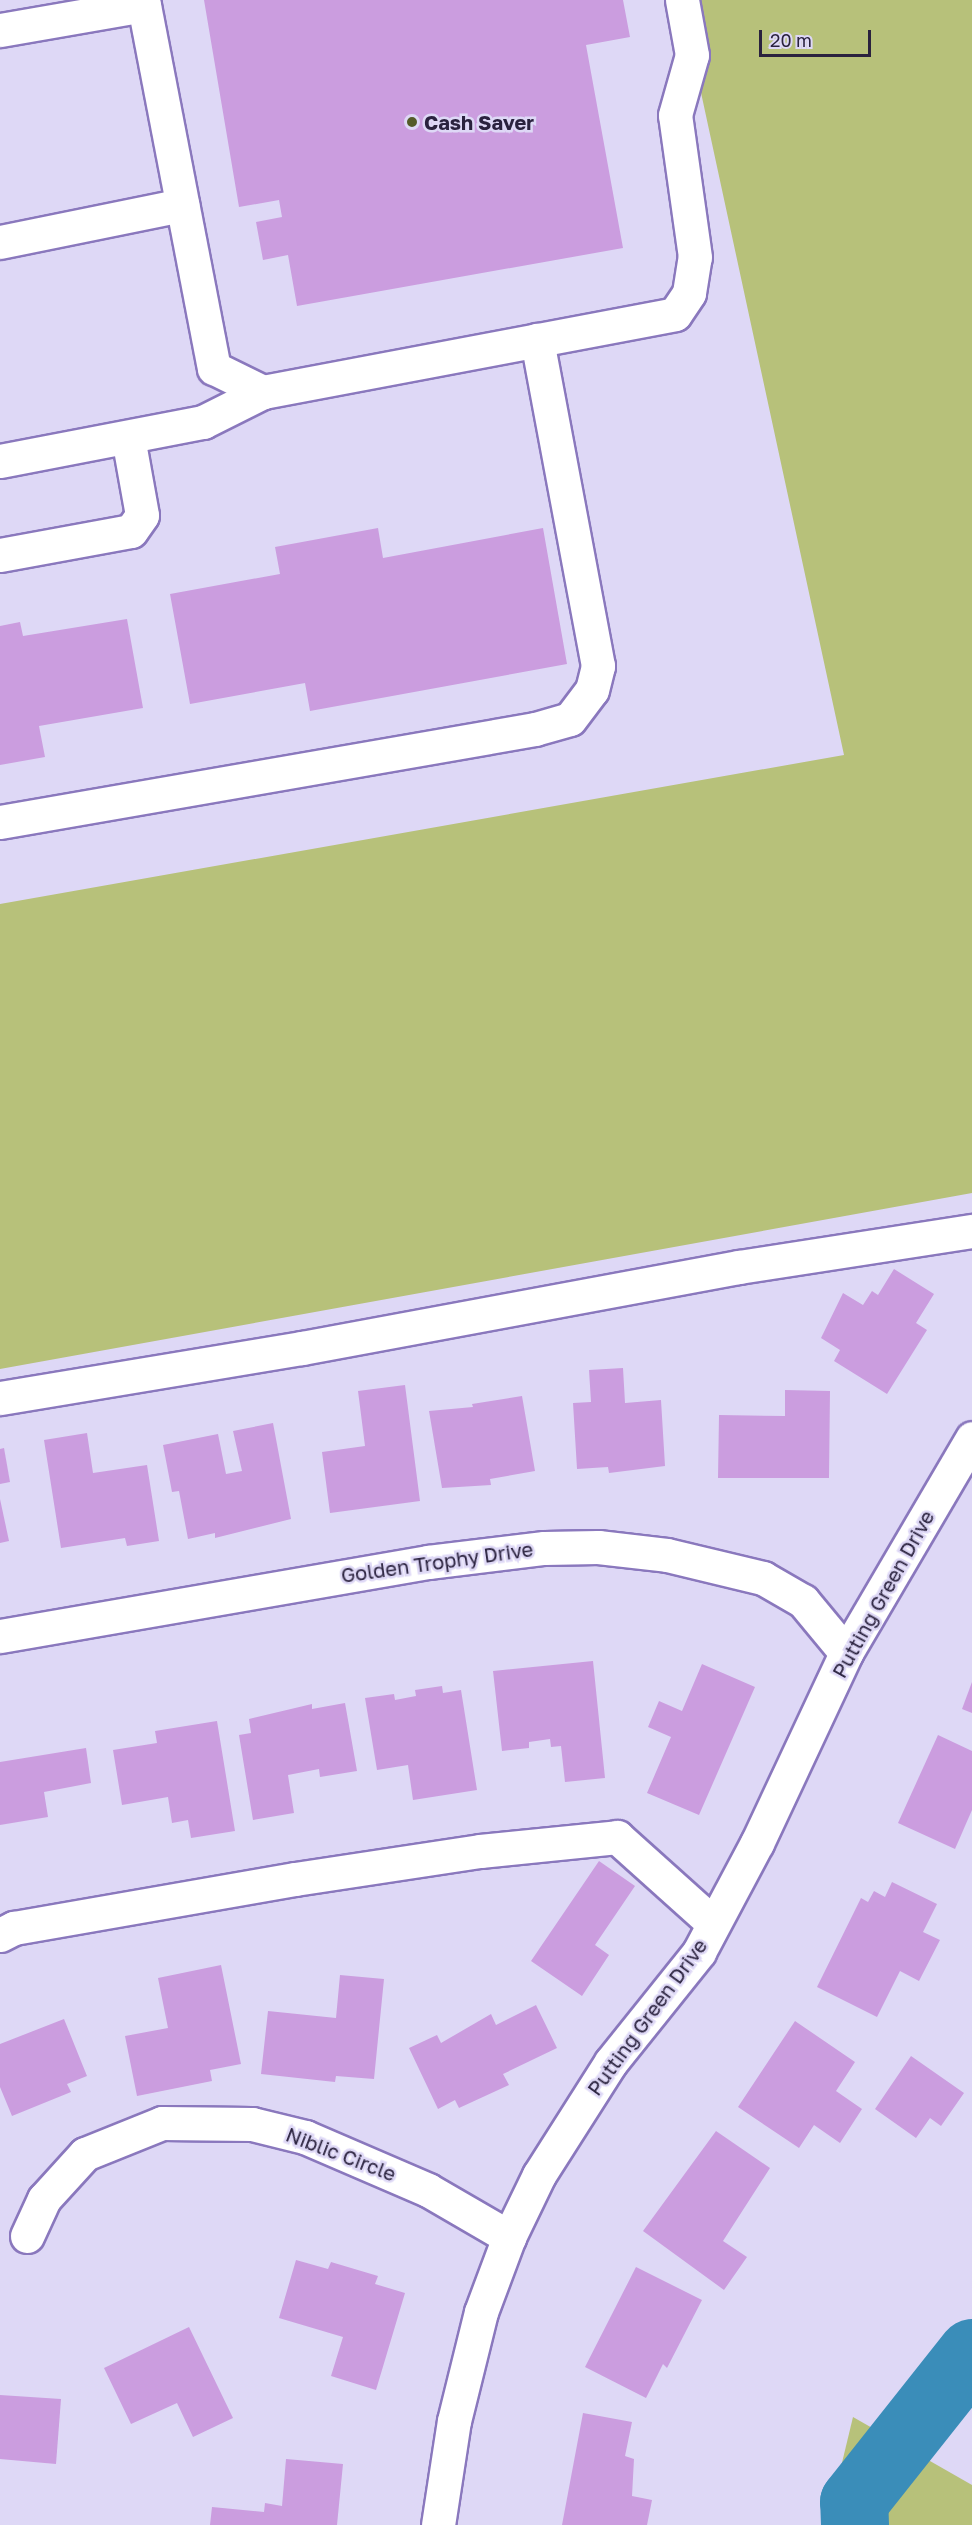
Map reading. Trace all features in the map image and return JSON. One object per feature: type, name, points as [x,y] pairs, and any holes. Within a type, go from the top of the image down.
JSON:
[{"type":"street","points":[[0,461],[202,422],[263,393],[675,314],[689,293],[695,257],[675,114],[692,55],[682,0]]},
{"type":"street","points":[[0,30],[143,3],[214,368],[263,393]]},
{"type":"street","points":[[0,242],[182,205]]},
{"type":"street","points":[[0,822],[535,729],[570,719],[592,690],[598,666],[537,340]]},
{"type":"street","points":[[0,555],[131,531],[142,515],[128,436]]},
{"type":"street","points":[[0,1398],[302,1348],[739,1267],[972,1231]]},
{"type":"street","name":"Putting Green Drive","points":[[438,2525],[465,2377],[481,2312],[509,2237],[539,2175],[611,2062],[699,1952],[757,1844],[846,1653],[972,1438]]},
{"type":"street","name":"Golden Trophy Drive","points":[[0,1636],[428,1562],[544,1548],[598,1547],[667,1556],[763,1578],[803,1601],[846,1653]]},
{"type":"street","points":[[0,1935],[14,1928],[295,1880],[480,1851],[617,1837],[713,1923]]},
{"type":"street","name":"Niblic Circle","points":[[27,2236],[44,2199],[85,2154],[162,2123],[252,2124],[305,2137],[428,2190],[509,2237]]},
{"type":"green space","points":[[681,0],[972,0],[972,1193],[0,1369],[0,904],[844,755]]},
{"type":"green space","points":[[853,2417],[972,2485],[972,2525],[827,2525]]},
{"type":"building","name":"Cash Saver","points":[[204,0],[623,0],[630,37],[586,45],[623,248],[297,306],[288,255],[263,260],[256,222],[282,217],[279,200],[239,207]]},
{"type":"building","points":[[378,528],[383,558],[543,528],[567,664],[310,711],[305,683],[190,704],[170,594],[280,574],[275,547]]},
{"type":"building","points":[[127,619],[143,708],[39,726],[45,757],[0,765],[0,626],[20,622],[23,636]]},
{"type":"building","points":[[894,1269],[934,1294],[916,1323],[927,1330],[887,1394],[834,1361],[840,1350],[821,1338],[843,1293],[863,1305],[872,1291],[878,1295]]},
{"type":"building","points":[[623,1368],[625,1403],[661,1400],[665,1466],[609,1473],[608,1467],[577,1469],[573,1403],[591,1402],[589,1370]]},
{"type":"building","points":[[405,1385],[420,1501],[330,1513],[322,1452],[365,1446],[358,1391]]},
{"type":"building","points":[[785,1390],[830,1391],[829,1478],[718,1478],[719,1415],[785,1416]]},
{"type":"building","points":[[522,1396],[535,1471],[490,1479],[491,1485],[442,1488],[429,1411],[473,1407],[472,1404]]},
{"type":"building","points":[[273,1423],[291,1519],[215,1538],[215,1533],[188,1539],[179,1491],[172,1492],[163,1445],[218,1434],[226,1474],[242,1471],[233,1431]]},
{"type":"building","points":[[87,1433],[93,1473],[147,1465],[159,1541],[127,1546],[125,1538],[61,1548],[44,1440]]},
{"type":"building","points":[[4,1448],[10,1482],[0,1484],[0,1449]]},
{"type":"building","points":[[0,1499],[9,1541],[0,1543]]},
{"type":"building","points":[[593,1661],[605,1778],[565,1782],[561,1746],[551,1747],[550,1739],[529,1742],[529,1748],[502,1751],[493,1671]]},
{"type":"building","points":[[702,1664],[755,1687],[699,1815],[647,1793],[671,1737],[648,1727],[659,1701],[682,1711]]},
{"type":"building","points":[[972,1682],[972,1713],[962,1709]]},
{"type":"building","points":[[442,1686],[443,1693],[461,1690],[477,1790],[413,1800],[408,1765],[377,1770],[365,1698],[394,1694],[395,1700],[416,1696],[415,1690]]},
{"type":"building","points":[[345,1703],[357,1771],[320,1777],[319,1769],[288,1775],[294,1813],[253,1820],[239,1735],[251,1733],[249,1719],[312,1704],[312,1709]]},
{"type":"building","points":[[217,1721],[235,1831],[191,1838],[188,1820],[172,1823],[168,1797],[122,1805],[113,1750],[157,1743],[155,1731]]},
{"type":"building","points":[[938,1735],[972,1751],[972,1810],[955,1849],[898,1823]]},
{"type":"building","points":[[86,1748],[91,1783],[44,1792],[48,1817],[0,1825],[0,1762]]},
{"type":"building","points":[[599,1861],[635,1886],[595,1945],[609,1955],[582,1996],[531,1961]]},
{"type":"building","points":[[892,1882],[937,1904],[923,1932],[940,1940],[919,1981],[900,1971],[877,2017],[817,1987],[861,1898],[868,1902],[874,1891],[885,1897]]},
{"type":"building","points":[[221,1965],[241,2064],[210,2070],[212,2081],[137,2096],[125,2036],[168,2028],[158,1978]]},
{"type":"building","points":[[340,1975],[384,1979],[374,2079],[336,2076],[335,2082],[261,2074],[268,2011],[336,2018]]},
{"type":"building","points":[[536,2005],[557,2048],[503,2074],[509,2085],[459,2108],[455,2100],[438,2109],[409,2048],[437,2035],[441,2043],[491,2014],[496,2025]]},
{"type":"building","points":[[64,2019],[87,2076],[67,2084],[71,2092],[12,2116],[0,2087],[0,2044]]},
{"type":"building","points":[[795,2021],[855,2062],[836,2091],[862,2109],[840,2143],[814,2125],[799,2148],[738,2107]]},
{"type":"building","points":[[911,2056],[964,2093],[941,2126],[930,2118],[916,2138],[875,2109]]},
{"type":"building","points":[[716,2131],[770,2168],[723,2241],[747,2257],[724,2290],[643,2231]]},
{"type":"building","points":[[296,2260],[328,2269],[331,2262],[378,2276],[375,2284],[405,2293],[376,2390],[331,2376],[343,2337],[279,2318]]},
{"type":"building","points":[[636,2267],[702,2300],[667,2368],[663,2364],[646,2398],[585,2367]]},
{"type":"building","points":[[189,2327],[233,2418],[193,2437],[177,2403],[131,2424],[104,2368]]},
{"type":"building","points":[[0,2395],[61,2399],[56,2464],[0,2459]]},
{"type":"building","points":[[583,2413],[632,2422],[625,2456],[634,2459],[632,2496],[652,2500],[647,2525],[562,2525]]},
{"type":"building","points":[[286,2459],[343,2464],[337,2525],[210,2525],[212,2507],[264,2512],[265,2503],[282,2506]]},
{"type":"waterway","points":[[855,2525],[854,2502],[972,2353]]},
{"type":"place","name":"Cash Saver","points":[[412,122]]}]
